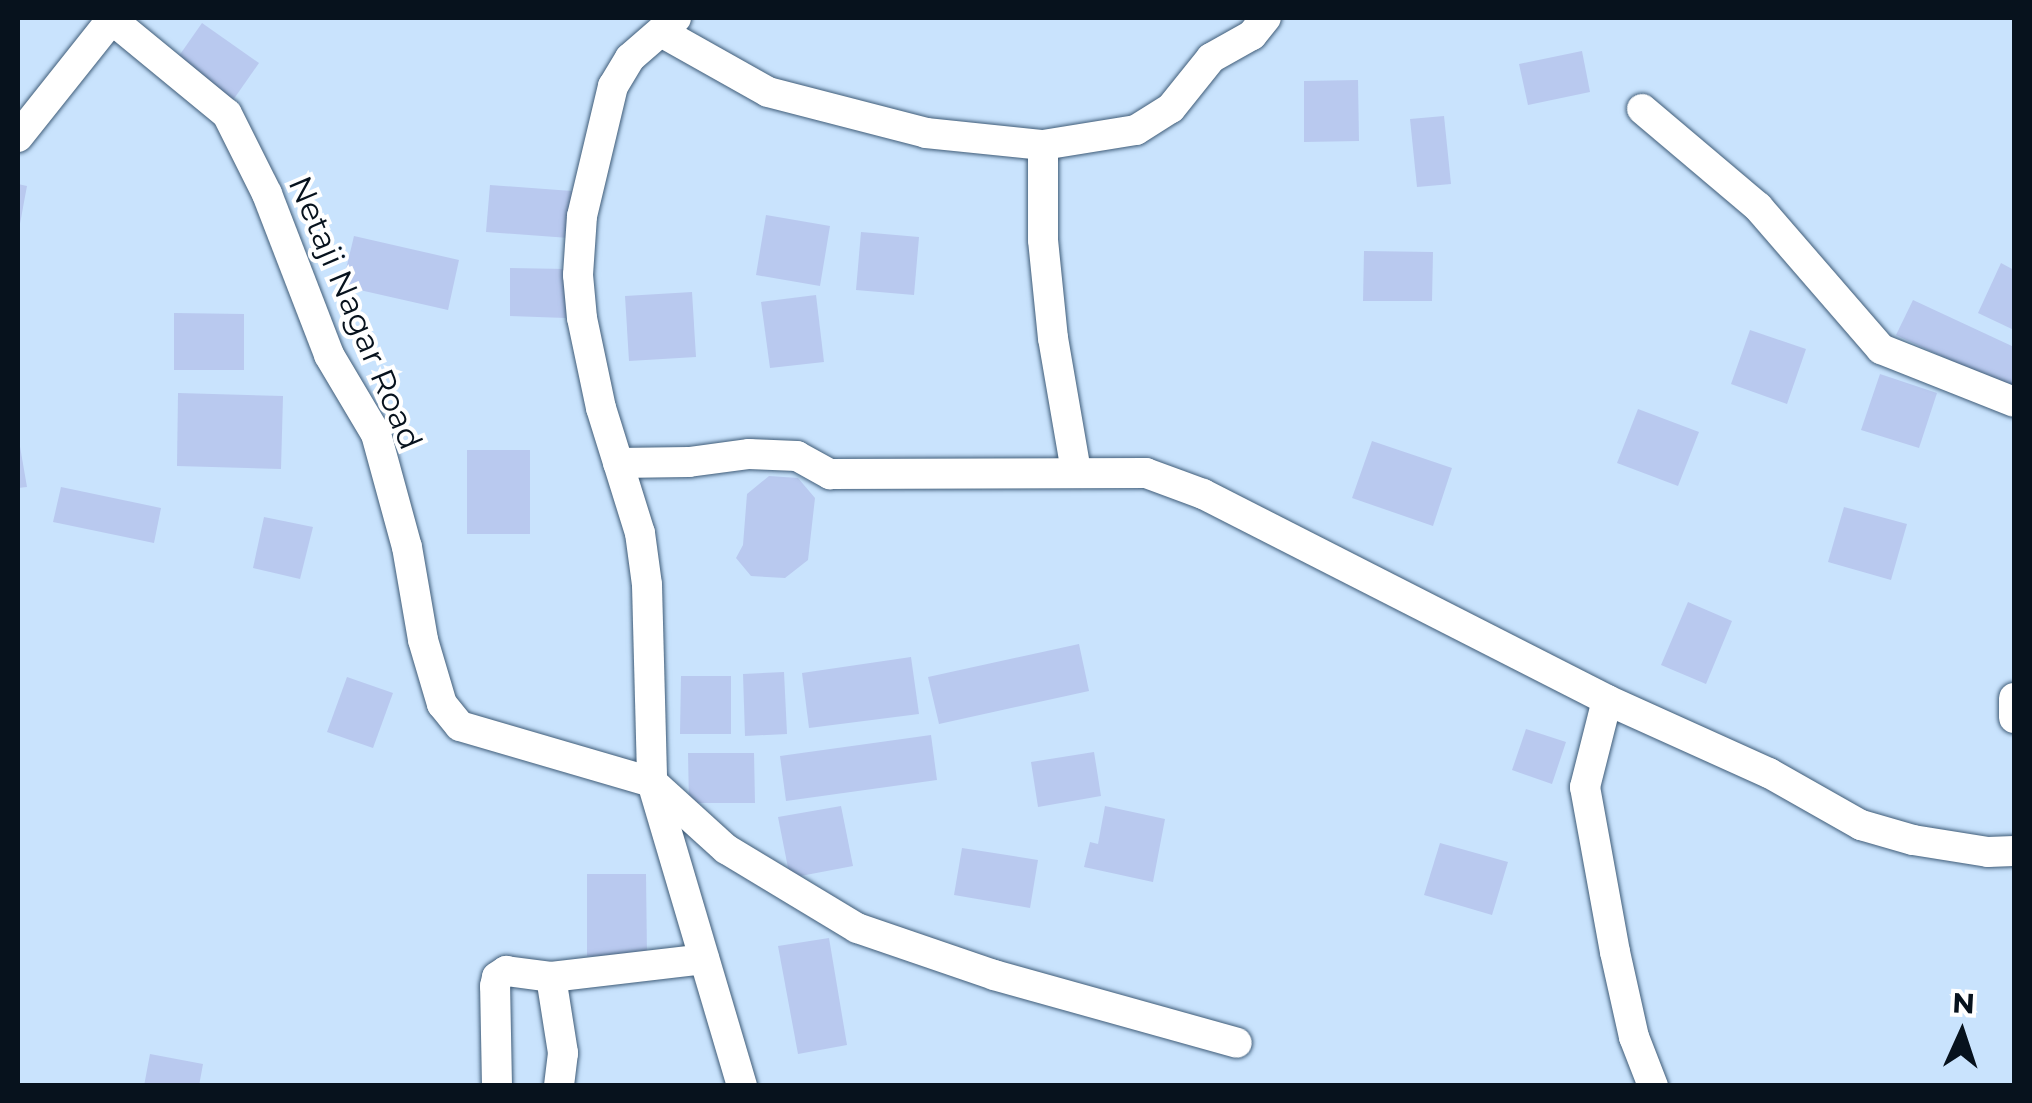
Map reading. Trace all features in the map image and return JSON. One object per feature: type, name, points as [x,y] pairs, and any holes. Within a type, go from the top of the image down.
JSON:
[{"type":"street","points":[[18,136],[111,18]]},
{"type":"street","name":"Netaji Nagar Road","points":[[111,18],[227,114],[266,194],[329,354],[376,434],[442,704],[460,726],[652,782]]},
{"type":"street","points":[[742,1086],[652,782],[647,585],[640,533],[582,318],[578,247],[613,86],[630,58],[669,25],[768,92],[926,133],[1043,144],[1136,130],[1171,108],[1211,58],[1252,35],[1266,18]]},
{"type":"street","points":[[1642,109],[1758,207],[1881,349],[2014,402]]},
{"type":"street","points":[[1043,144],[1043,240],[1053,338],[1076,471]]},
{"type":"street","points":[[618,462],[689,462],[749,454],[798,456],[830,474],[1146,473],[1203,494],[1608,700],[1768,773],[1861,824],[1914,840],[1988,852],[2014,851]]},
{"type":"street","points":[[2014,698],[2014,718]]},
{"type":"street","points":[[1608,700],[1585,788],[1614,952],[1634,1038],[1653,1086]]},
{"type":"street","points":[[652,782],[726,849],[857,928],[994,976],[1237,1043]]},
{"type":"street","points":[[497,1086],[497,977],[506,971],[550,976],[704,958]]},
{"type":"street","points":[[550,976],[562,1053],[559,1086]]},
{"type":"building","points":[[202,23],[259,63],[231,103],[174,63]]},
{"type":"building","points":[[1582,51],[1590,92],[1528,105],[1519,64]]},
{"type":"building","points":[[1358,80],[1359,141],[1304,142],[1304,81]]},
{"type":"building","points":[[1444,116],[1451,184],[1417,187],[1410,119]]},
{"type":"building","points":[[18,184],[27,186],[19,229],[18,228]]},
{"type":"building","points":[[490,185],[572,191],[569,238],[486,232]]},
{"type":"building","points":[[766,215],[830,226],[820,286],[756,275]]},
{"type":"building","points":[[861,232],[919,237],[914,295],[856,290]]},
{"type":"building","points":[[354,236],[459,260],[448,310],[342,286]]},
{"type":"building","points":[[1364,251],[1433,252],[1432,301],[1363,301]]},
{"type":"building","points":[[2001,263],[2014,270],[2014,330],[1978,313]]},
{"type":"building","points":[[510,268],[567,269],[566,318],[510,316]]},
{"type":"building","points":[[692,292],[696,357],[629,361],[625,296]]},
{"type":"building","points":[[816,295],[824,362],[770,368],[761,302]]},
{"type":"building","points":[[1913,300],[2014,347],[2012,389],[1896,335]]},
{"type":"building","points":[[174,313],[244,314],[244,370],[174,370]]},
{"type":"building","points":[[1750,330],[1806,349],[1787,404],[1731,384]]},
{"type":"building","points":[[1880,374],[1937,393],[1919,448],[1861,430]]},
{"type":"building","points":[[178,393],[283,396],[281,469],[177,466]]},
{"type":"building","points":[[1638,409],[1699,432],[1678,486],[1617,463]]},
{"type":"building","points":[[18,435],[27,487],[18,488]]},
{"type":"building","points":[[1372,441],[1452,468],[1433,526],[1352,498]]},
{"type":"building","points":[[467,450],[530,450],[530,534],[467,534]]},
{"type":"building","points":[[769,476],[798,478],[815,498],[808,560],[785,578],[751,576],[736,558],[743,545],[747,494]]},
{"type":"building","points":[[61,487],[161,508],[154,543],[53,522]]},
{"type":"building","points":[[1844,507],[1907,524],[1891,580],[1828,562]]},
{"type":"building","points":[[264,517],[313,527],[300,579],[253,568]]},
{"type":"building","points":[[1688,602],[1732,621],[1706,684],[1661,665]]},
{"type":"building","points":[[1079,644],[1089,691],[939,724],[928,677]]},
{"type":"building","points":[[911,657],[919,714],[809,728],[802,673]]},
{"type":"building","points":[[784,672],[787,734],[745,736],[743,674]]},
{"type":"building","points":[[681,676],[731,676],[731,734],[680,734]]},
{"type":"building","points":[[347,677],[393,693],[373,748],[327,732]]},
{"type":"building","points":[[1526,729],[1566,742],[1552,784],[1512,770]]},
{"type":"building","points":[[931,735],[937,780],[786,801],[780,756]]},
{"type":"building","points":[[1094,752],[1101,796],[1038,807],[1031,762]]},
{"type":"building","points":[[688,753],[754,753],[755,803],[689,803]]},
{"type":"building","points":[[841,806],[853,866],[790,878],[778,817]]},
{"type":"building","points":[[1105,806],[1165,819],[1153,882],[1084,867],[1090,842],[1098,844]]},
{"type":"building","points":[[1440,843],[1508,862],[1492,915],[1424,895]]},
{"type":"building","points":[[962,848],[1038,860],[1030,908],[954,895]]},
{"type":"building","points":[[587,874],[646,874],[647,957],[587,956]]},
{"type":"building","points":[[829,938],[847,1045],[798,1054],[778,946]]},
{"type":"building","points":[[150,1054],[203,1064],[199,1086],[144,1086]]}]
